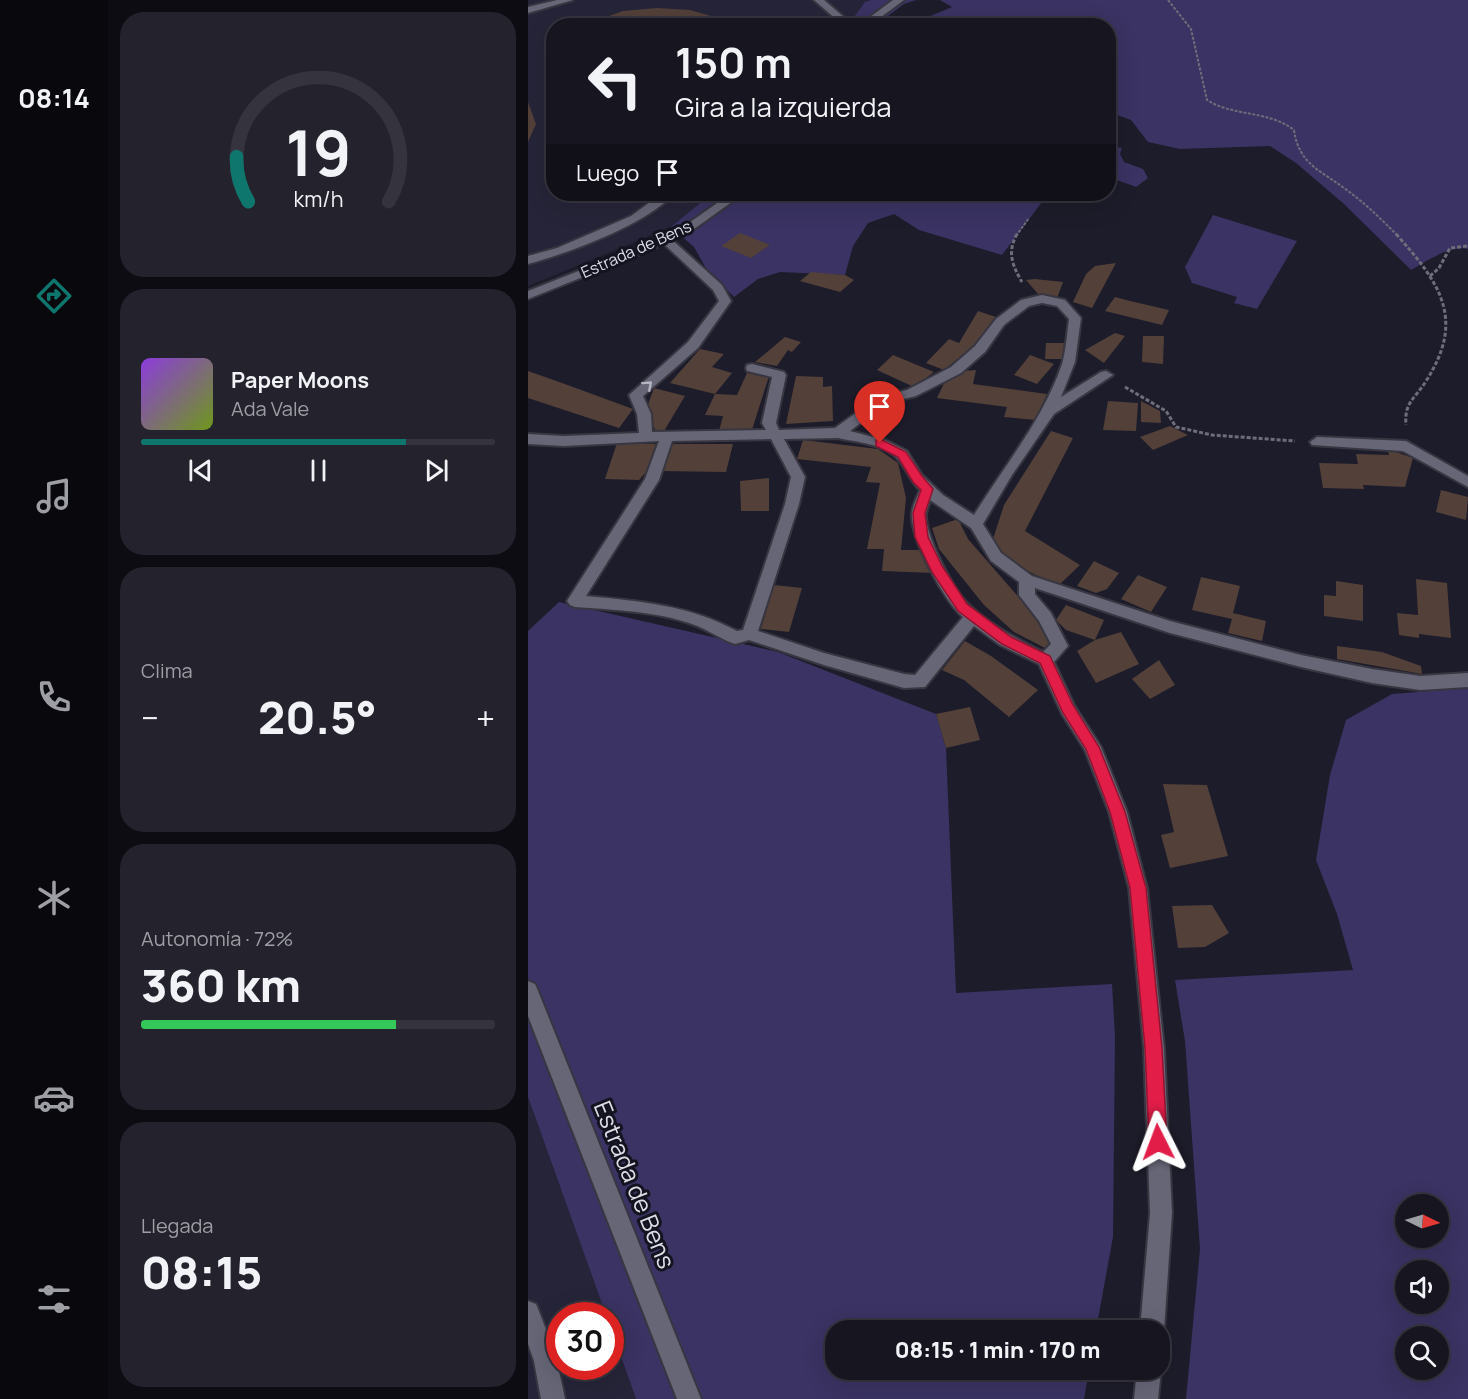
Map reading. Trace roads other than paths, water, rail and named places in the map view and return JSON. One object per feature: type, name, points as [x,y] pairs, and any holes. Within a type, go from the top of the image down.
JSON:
[{"type":"street","points":[[528,10],[568,0]]},
{"type":"street","points":[[819,0],[840,18]]},
{"type":"street","points":[[873,18],[899,0]]},
{"type":"street","points":[[528,260],[561,250],[636,218],[659,201]]},
{"type":"street","name":"Estrada de Bens","points":[[528,295],[666,240],[690,227],[727,201]]},
{"type":"street","points":[[646,437],[644,414],[636,395],[693,345],[725,301],[718,288],[666,240]]},
{"type":"street","points":[[838,433],[883,400],[911,393],[956,370],[980,349],[1000,322],[1024,303],[1042,299],[1061,303],[1075,318],[1069,362],[1049,411],[1007,472],[976,525]]},
{"type":"street","points":[[748,634],[792,504],[798,477],[769,423],[779,375],[752,368]]},
{"type":"street","points":[[1049,411],[1106,375]]},
{"type":"street","points":[[528,439],[564,441],[667,436],[838,433],[880,443],[902,454],[917,479],[938,500],[976,525],[996,558],[1027,580],[1170,627],[1301,661],[1372,676],[1420,683],[1468,680]]},
{"type":"street","points":[[667,436],[652,480],[575,601],[671,610],[715,625],[735,638],[748,634],[824,659],[904,681],[919,682],[973,616]]},
{"type":"street","points":[[1317,442],[1406,446],[1468,482]]},
{"type":"street","points":[[927,489],[919,513],[922,537],[936,568],[962,608],[1006,641],[1045,660],[1068,709],[1092,747],[1118,812],[1138,888],[1154,1048],[1161,1213],[1153,1320]]},
{"type":"street","points":[[1027,580],[1027,595],[1045,618],[1060,646],[1045,660]]},
{"type":"street","name":"Estrada de Bens","points":[[528,991],[689,1399]]},
{"type":"street","points":[[528,1312],[546,1361],[553,1399]]},
{"type":"street","points":[[1146,1399],[1148,1380]]}]
